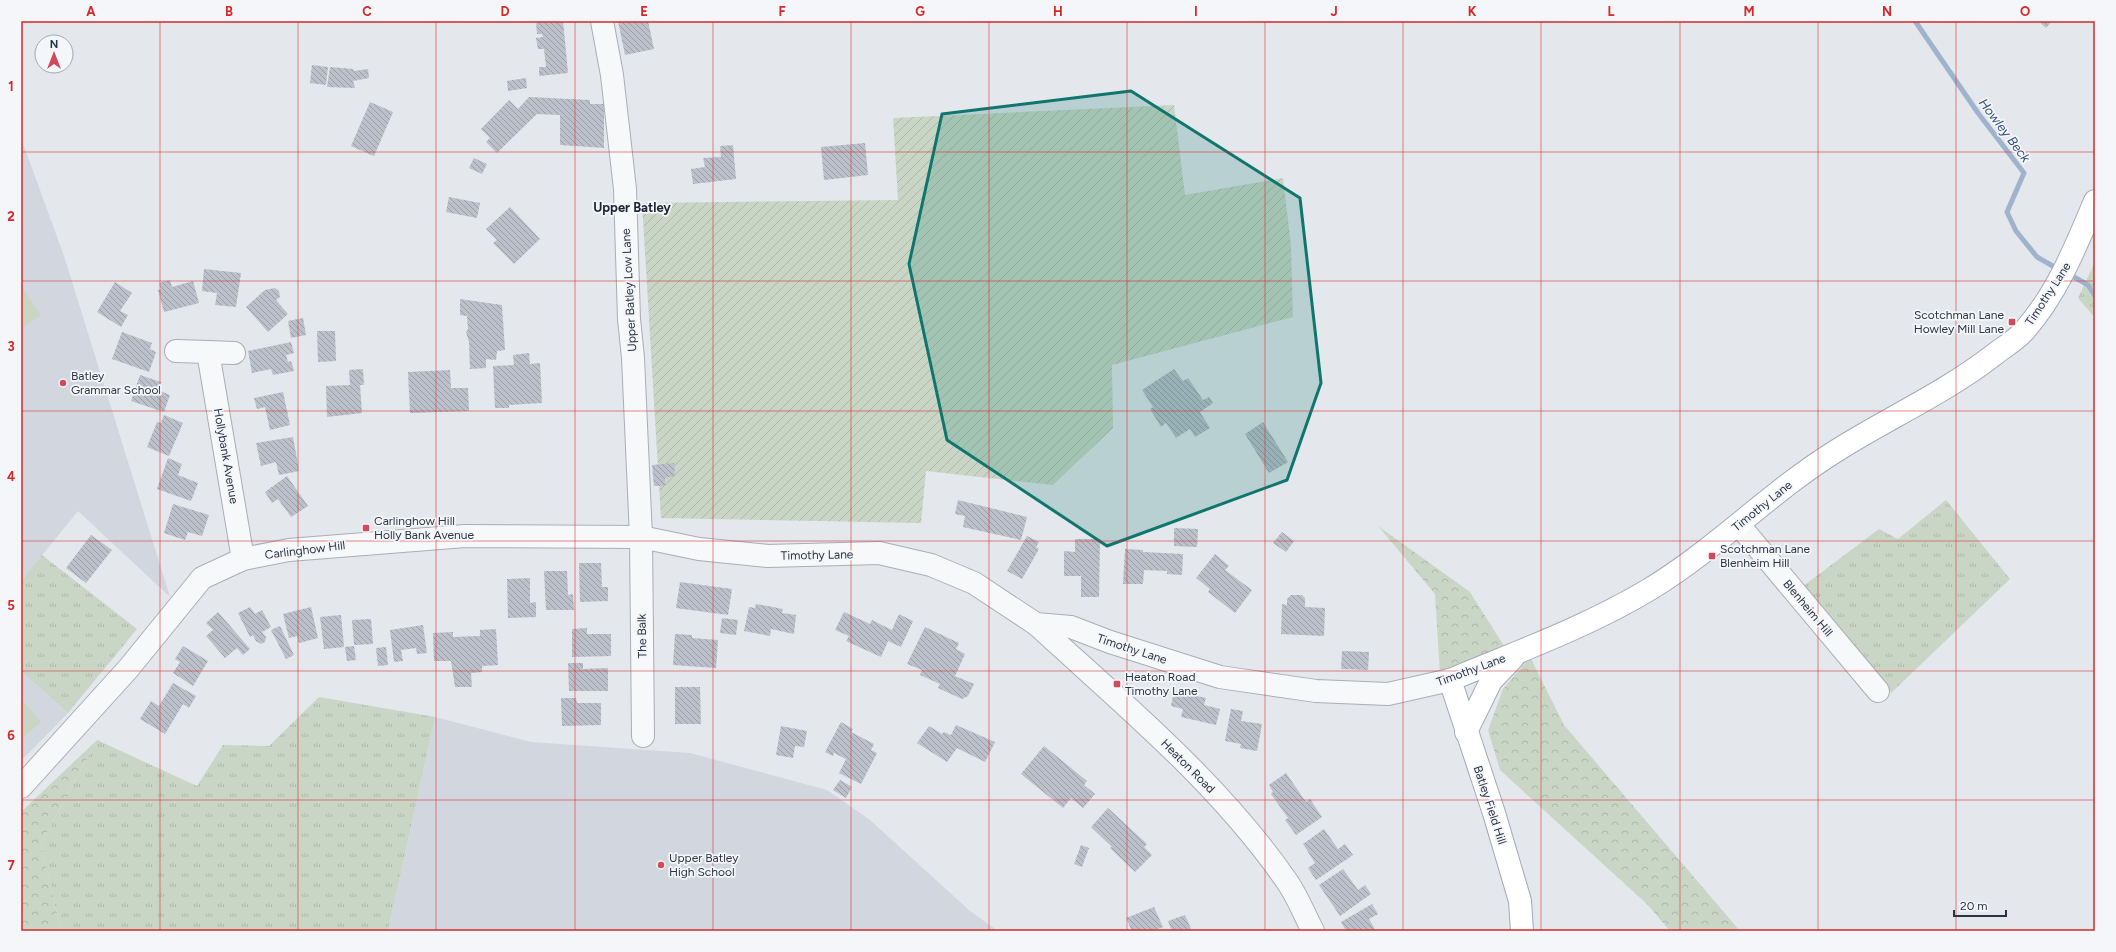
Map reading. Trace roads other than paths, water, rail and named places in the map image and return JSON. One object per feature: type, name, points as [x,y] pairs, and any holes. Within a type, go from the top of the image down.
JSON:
[{"type":"main road","name":"Timothy Lane","points":[[1450,680],[1583,625],[1649,589],[1703,553],[1800,476],[1836,451],[1934,396],[1981,365],[2024,332],[2051,294],[2072,256],[2095,201]]},
{"type":"main road","points":[[1466,732],[1491,682],[1520,651]]},
{"type":"main road","name":"Batley Field Hill","points":[[1450,680],[1494,813],[1520,901],[1522,931]]},
{"type":"street","name":"Upper Batley Low Lane","points":[[602,21],[612,75],[625,190],[629,319],[641,537]]},
{"type":"street","points":[[176,351],[234,354]]},
{"type":"street","name":"Hollybank Avenue","points":[[208,352],[244,559]]},
{"type":"street","name":"Blenheim Hill","points":[[1739,525],[1878,690]]},
{"type":"street","name":"Carlinghow Hill","points":[[21,787],[128,669],[202,578],[244,559],[289,550],[465,536],[641,537]]},
{"type":"street","name":"Timothy Lane","points":[[641,537],[699,549],[768,556],[879,553],[931,565],[974,583],[1036,624],[1071,627],[1110,642],[1220,677],[1316,691],[1388,694],[1450,680]]},
{"type":"street","name":"The Balk","points":[[641,537],[643,736]]},
{"type":"street","name":"Heaton Road","points":[[1036,624],[1171,748],[1220,797],[1287,881],[1313,931]]},
{"type":"waterway","name":"Howley Beck","points":[[1915,21],[1978,113],[2024,173],[2007,212],[2016,231],[2037,257],[2058,269]]},
{"type":"waterway","name":"Howley Beck","points":[[2067,273],[2088,285],[2095,296]]},
{"type":"place","name":"Scotchman Lane Howley Mill Lane","points":[[2012,322]]},
{"type":"place","name":"Batley Grammar School","points":[[63,383]]},
{"type":"place","name":"Carlinghow Hill Holly Bank Avenue","points":[[366,528]]},
{"type":"place","name":"Scotchman Lane Blenheim Hill","points":[[1712,556]]},
{"type":"place","name":"Heaton Road Timothy Lane","points":[[1117,684]]},
{"type":"place","name":"Upper Batley High School","points":[[661,865]]},
{"type":"district","name":"Upper Batley","points":[[632,207]]}]
